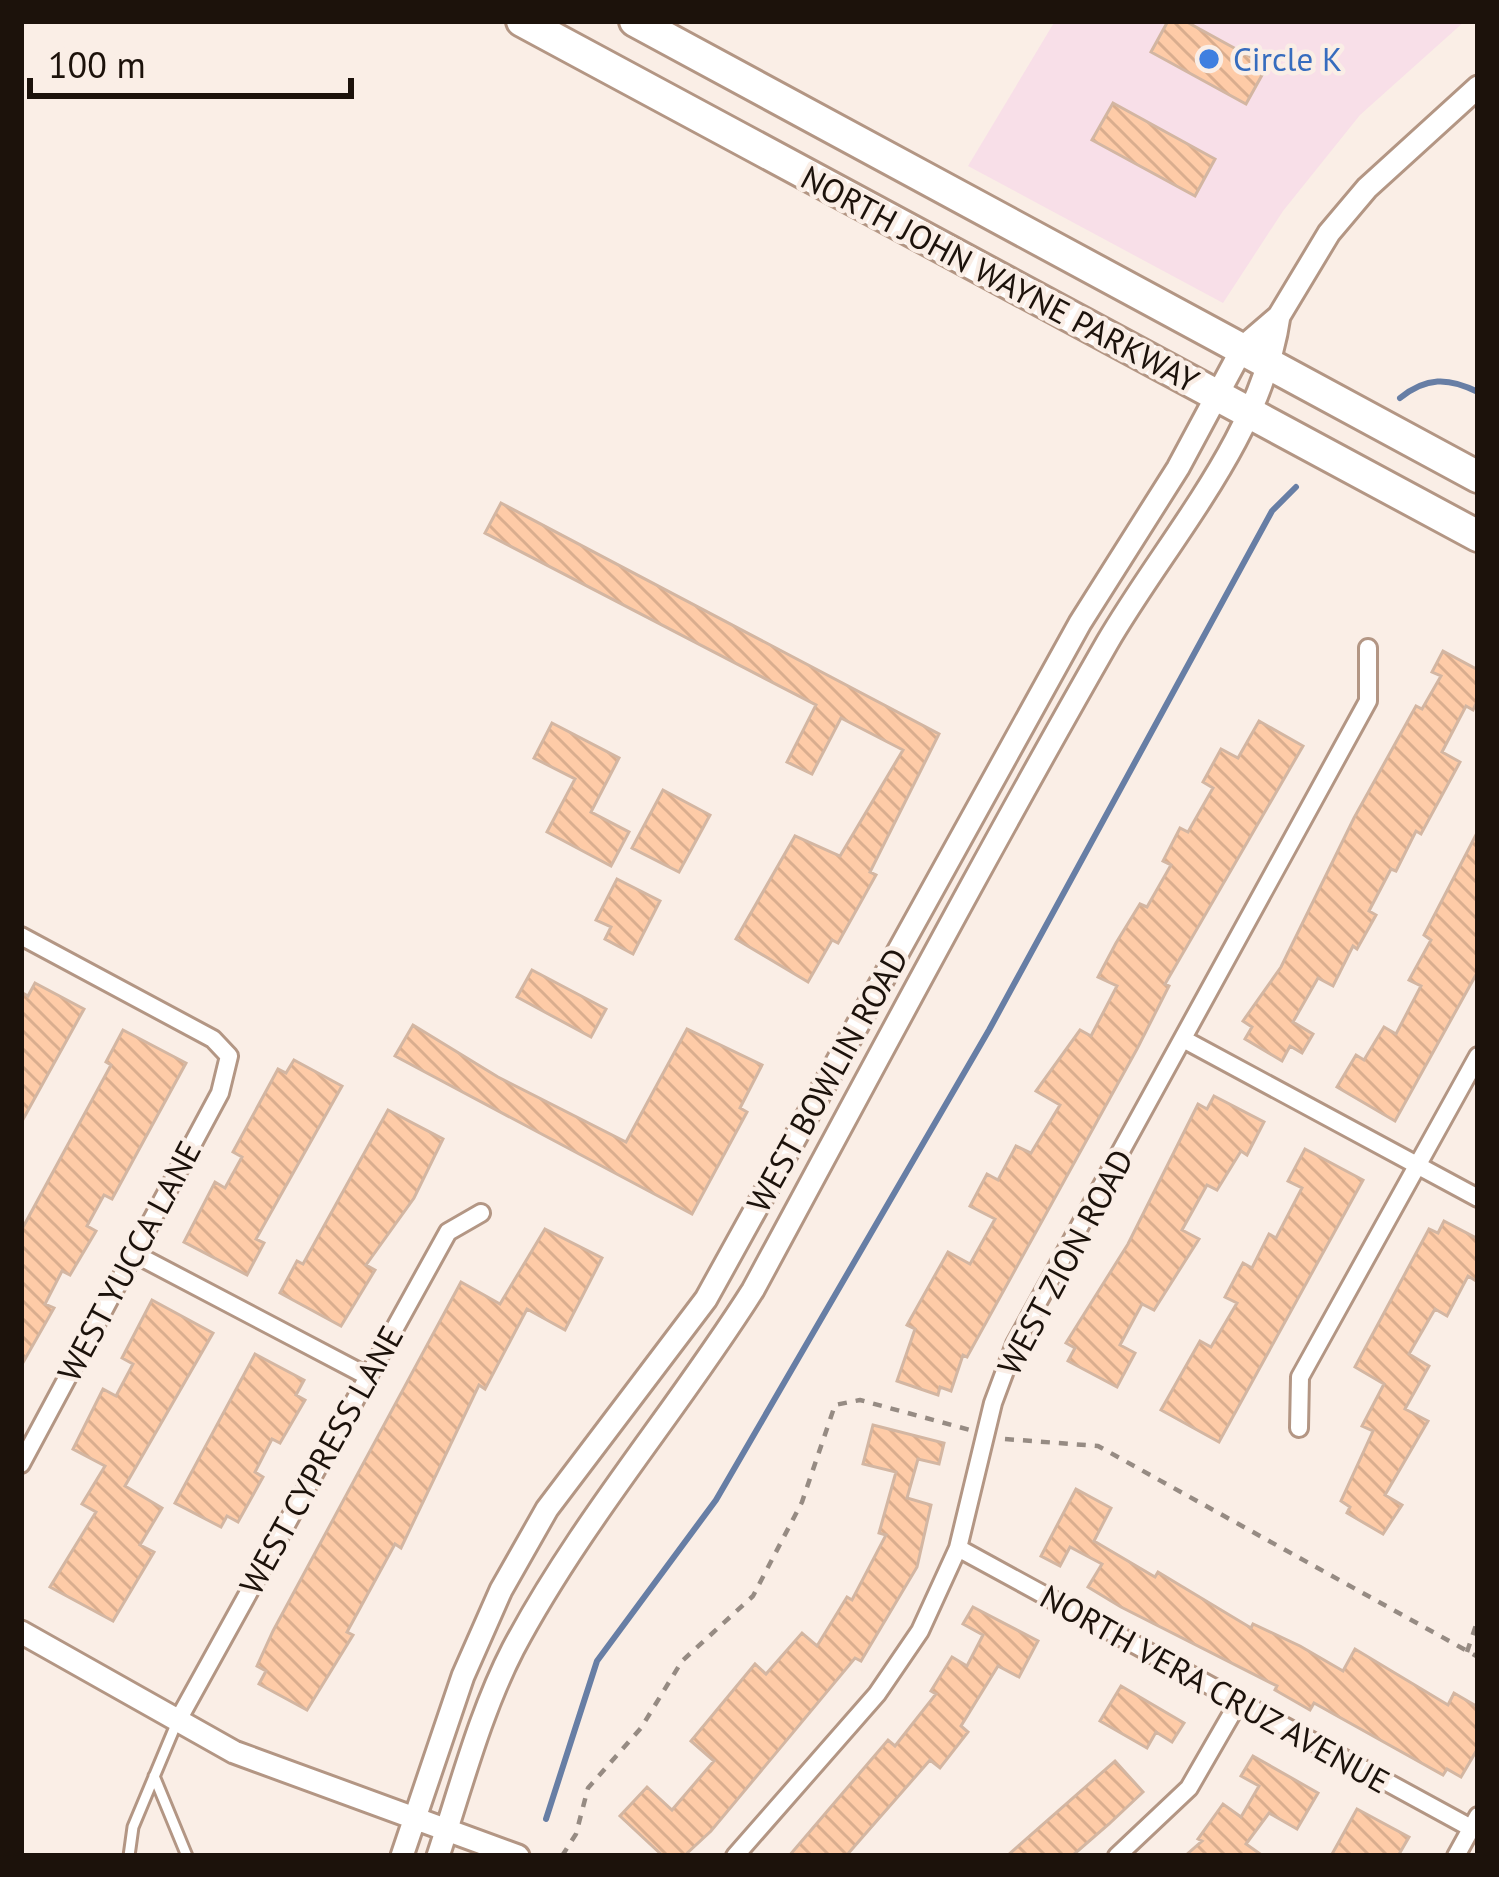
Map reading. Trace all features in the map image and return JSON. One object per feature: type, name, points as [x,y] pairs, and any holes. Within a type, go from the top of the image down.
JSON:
[{"type":"highway","name":"NORTH JOHN WAYNE PARKWAY","points":[[522,21],[1478,536]]},
{"type":"highway","name":"NORTH JOHN WAYNE PARKWAY","points":[[635,21],[1478,477]]},
{"type":"street","name":"WEST BOWLIN ROAD","points":[[402,1856],[463,1676],[512,1570],[547,1509],[706,1299],[1069,643],[1178,468],[1243,347],[1279,316],[1329,233],[1366,188],[1478,87]]},
{"type":"street","name":"WEST BOWLIN ROAD","points":[[438,1856],[494,1692],[534,1612],[581,1533],[689,1390],[753,1290],[1109,640],[1246,413],[1273,363],[1279,316]]},
{"type":"street","name":"WEST ZION ROAD","points":[[734,1856],[901,1663],[941,1591],[995,1436],[1015,1345],[1368,701],[1368,648]]},
{"type":"street","name":"WEST YUCCA LANE","points":[[21,936],[213,1039],[229,1056],[220,1093],[21,1463]]},
{"type":"street","points":[[1185,1040],[1478,1198]]},
{"type":"street","points":[[1299,1428],[1300,1377],[1478,1057]]},
{"type":"street","name":"WEST CYPRESS LANE","points":[[177,1722],[448,1232],[481,1213]]},
{"type":"street","points":[[133,1253],[367,1376]]},
{"type":"street","name":"NORTH VERA CRUZ AVENUE","points":[[958,1548],[1238,1703],[1475,1822]]},
{"type":"street","points":[[21,1632],[234,1752],[518,1856]]},
{"type":"street","points":[[1117,1856],[1189,1788],[1238,1703]]},
{"type":"street","points":[[1456,1856],[1475,1822]]},
{"type":"lane","points":[[129,1856],[133,1827],[177,1722]]},
{"type":"lane","points":[[154,1776],[187,1856]]},
{"type":"path","points":[[562,1856],[575,1834],[588,1788],[651,1715],[682,1661],[753,1596],[802,1502],[836,1405],[860,1400],[995,1436],[1098,1446],[1478,1657]]},
{"type":"path","points":[[1467,1652],[1478,1619]]},
{"type":"shaded area","points":[[1055,21],[1465,21],[1360,115],[1283,211],[1223,303],[968,166]]},
{"type":"building","name":"Circle K","points":[[1168,21],[1185,21],[1267,66],[1246,104],[1151,52]]},
{"type":"building","name":"Circle K","points":[[1113,103],[1215,159],[1195,196],[1092,140]]},
{"type":"building","points":[[501,503],[939,734],[870,872],[876,875],[838,943],[832,940],[808,982],[736,939],[795,836],[840,856],[903,750],[841,718],[812,774],[787,762],[816,705],[485,533]]},
{"type":"building","points":[[1443,651],[1478,670],[1478,699],[1473,710],[1466,706],[1442,752],[1460,762],[1421,834],[1416,831],[1396,871],[1391,869],[1369,911],[1376,915],[1357,949],[1353,946],[1333,986],[1318,978],[1293,1022],[1313,1034],[1302,1053],[1290,1046],[1282,1061],[1245,1039],[1252,1027],[1243,1021],[1281,967],[1354,818],[1416,706],[1422,709],[1441,676],[1432,672]]},
{"type":"building","points":[[1259,721],[1303,746],[1165,984],[1169,986],[1137,1049],[967,1357],[963,1355],[951,1391],[940,1387],[938,1395],[897,1381],[915,1329],[907,1325],[948,1252],[970,1264],[995,1219],[970,1206],[987,1174],[998,1180],[1016,1146],[1031,1153],[1060,1105],[1036,1091],[1080,1030],[1091,1036],[1117,986],[1098,977],[1116,943],[1140,904],[1147,907],[1171,865],[1163,861],[1180,828],[1188,832],[1213,788],[1203,782],[1221,749],[1238,758]]},
{"type":"building","points":[[552,723],[619,758],[591,812],[629,832],[611,866],[547,832],[575,779],[534,758]]},
{"type":"building","points":[[663,790],[710,815],[679,872],[632,848]]},
{"type":"building","points":[[1478,831],[1478,971],[1395,1121],[1337,1087],[1356,1055],[1364,1060],[1384,1027],[1396,1034],[1421,986],[1409,980],[1431,940],[1424,935]]},
{"type":"building","points":[[617,879],[660,901],[633,954],[605,939],[611,927],[596,920]]},
{"type":"building","points":[[532,970],[606,1009],[591,1037],[517,997]]},
{"type":"building","points":[[35,983],[84,1009],[21,1123],[21,992],[28,996]]},
{"type":"building","points":[[413,1025],[498,1077],[626,1142],[687,1029],[762,1065],[740,1108],[747,1112],[692,1214],[395,1056]]},
{"type":"building","points":[[123,1030],[186,1063],[112,1199],[104,1195],[87,1226],[96,1231],[70,1275],[62,1271],[45,1304],[54,1308],[21,1366],[21,1231],[111,1065],[106,1062]]},
{"type":"building","points":[[294,1060],[342,1086],[256,1239],[264,1243],[247,1275],[184,1242],[215,1182],[225,1188],[242,1157],[233,1152],[278,1069],[286,1073]]},
{"type":"building","points":[[1214,1096],[1264,1122],[1247,1155],[1241,1151],[1217,1190],[1207,1185],[1182,1230],[1199,1239],[1154,1310],[1142,1304],[1120,1345],[1135,1353],[1117,1387],[1068,1361],[1075,1348],[1066,1343],[1128,1244],[1198,1104],[1207,1109]]},
{"type":"building","points":[[388,1110],[443,1139],[414,1198],[366,1265],[375,1270],[341,1326],[280,1293],[297,1261],[303,1264]]},
{"type":"building","points":[[1305,1149],[1363,1180],[1219,1442],[1161,1410],[1200,1341],[1211,1347],[1237,1303],[1225,1297],[1243,1263],[1252,1268],[1269,1234],[1276,1238],[1302,1188],[1288,1181]]},
{"type":"building","points":[[1444,1221],[1478,1239],[1478,1282],[1468,1276],[1447,1316],[1435,1309],[1409,1354],[1429,1366],[1405,1409],[1428,1421],[1385,1495],[1402,1505],[1383,1534],[1347,1513],[1350,1507],[1341,1501],[1373,1431],[1362,1426],[1384,1384],[1355,1367],[1429,1229],[1438,1233]]},
{"type":"building","points":[[545,1229],[602,1258],[565,1330],[527,1309],[485,1389],[479,1385],[401,1548],[395,1544],[347,1632],[353,1635],[307,1710],[259,1684],[266,1671],[257,1666],[273,1631],[461,1282],[500,1304]]},
{"type":"building","points":[[152,1300],[213,1333],[125,1486],[162,1508],[140,1545],[154,1552],[113,1621],[50,1587],[96,1512],[82,1504],[105,1466],[73,1449],[103,1389],[116,1396],[133,1364],[122,1358]]},
{"type":"building","points":[[255,1354],[304,1380],[296,1395],[305,1400],[280,1443],[272,1439],[255,1472],[263,1477],[238,1522],[227,1516],[221,1527],[175,1503]]},
{"type":"building","points":[[873,1425],[944,1443],[939,1464],[918,1459],[907,1498],[931,1505],[917,1567],[861,1661],[855,1658],[711,1831],[684,1856],[663,1856],[620,1816],[647,1787],[672,1810],[714,1761],[691,1741],[755,1664],[766,1674],[802,1633],[817,1646],[847,1597],[852,1600],[886,1535],[879,1533],[896,1472],[863,1464]]},
{"type":"building","points":[[1076,1489],[1111,1508],[1094,1541],[1155,1577],[1158,1572],[1251,1628],[1253,1624],[1343,1671],[1355,1649],[1448,1705],[1454,1693],[1478,1707],[1478,1748],[1461,1777],[1447,1769],[1443,1775],[1314,1703],[1310,1710],[1275,1690],[1277,1686],[1121,1607],[1088,1587],[1102,1564],[1070,1547],[1060,1566],[1041,1556]]},
{"type":"building","points":[[973,1607],[1038,1641],[1019,1677],[998,1666],[961,1726],[968,1732],[940,1768],[930,1760],[846,1856],[789,1856],[888,1740],[895,1746],[936,1694],[931,1691],[952,1657],[967,1666],[983,1635],[963,1624]]},
{"type":"building","points":[[1121,1686],[1184,1723],[1172,1742],[1156,1732],[1147,1748],[1100,1721]]},
{"type":"building","points":[[1253,1756],[1318,1793],[1297,1829],[1269,1813],[1246,1844],[1263,1856],[1185,1856],[1202,1841],[1198,1839],[1223,1804],[1241,1817],[1259,1786],[1241,1776]]},
{"type":"building","points":[[1115,1761],[1143,1792],[1109,1824],[1072,1856],[1007,1856]]},
{"type":"building","points":[[1357,1809],[1409,1837],[1398,1856],[1331,1856]]},
{"type":"waterway","points":[[1400,398],[1419,386],[1438,382],[1478,392]]},
{"type":"waterway","points":[[546,1819],[597,1661],[716,1500],[989,1030],[1272,511],[1296,487]]},
{"type":"place","name":"Circle K","points":[[1209,59]]}]
